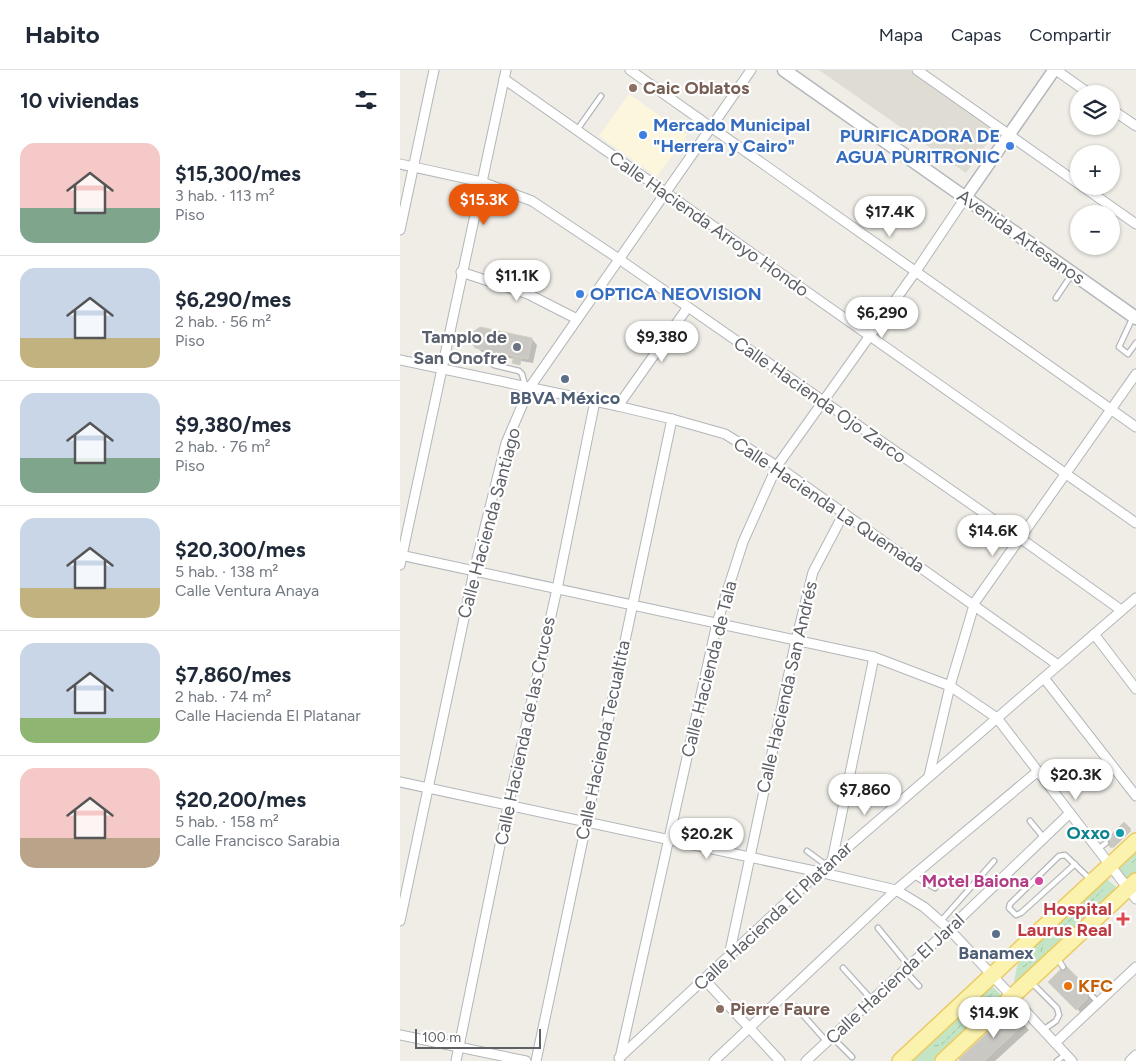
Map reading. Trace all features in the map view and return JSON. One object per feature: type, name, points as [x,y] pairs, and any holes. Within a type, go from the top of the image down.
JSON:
[{"type":"main road","name":"Avenida Artesanos","points":[[784,70],[1135,317]]},
{"type":"main road","points":[[900,1061],[992,975],[1098,886],[1110,865],[1133,846]]},
{"type":"main road","points":[[943,1061],[1012,997],[1026,974],[1059,961],[1133,889]]},
{"type":"street","points":[[400,230],[434,70]]},
{"type":"street","points":[[630,70],[1136,428]]},
{"type":"street","name":"Calle Hacienda Santiago","points":[[400,921],[474,571],[506,443],[528,387],[751,70]]},
{"type":"street","points":[[917,70],[1070,178]]},
{"type":"street","points":[[1055,70],[1077,85]]},
{"type":"street","name":"Calle Hacienda de Tala","points":[[618,1059],[717,623],[743,542],[777,466],[916,271],[1008,134],[1055,70]]},
{"type":"street","points":[[505,74],[461,272],[401,559],[474,571],[874,657],[950,686],[997,718],[1110,865],[1133,889]]},
{"type":"street","name":"Calle Hacienda Arroyo Hondo","points":[[505,74],[577,130],[665,193],[1136,523]]},
{"type":"street","points":[[1120,114],[1136,126]]},
{"type":"street","name":"Calle Hacienda Ojo Zarco","points":[[400,164],[482,182],[532,201],[619,259],[1121,610]]},
{"type":"street","points":[[1095,195],[1136,224]]},
{"type":"street","points":[[461,272],[528,294],[577,319]]},
{"type":"street","points":[[618,406],[688,307]]},
{"type":"street","name":"Calle Hacienda La Quemada","points":[[400,360],[618,406],[725,434],[777,466],[1058,665]]},
{"type":"street","points":[[929,776],[950,686],[974,606],[1136,374]]},
{"type":"street","name":"Calle Hacienda de las Cruces","points":[[456,1061],[508,806],[557,589],[595,401]]},
{"type":"street","name":"Calle Hacienda Tecualtita","points":[[536,1061],[672,419]]},
{"type":"street","name":"Calle Hacienda San Andrés","points":[[729,956],[796,640],[813,572],[844,513]]},
{"type":"street","name":"Calle Hacienda El Platanar","points":[[618,1059],[826,866],[1136,598]]},
{"type":"street","points":[[1094,634],[1136,688]]},
{"type":"street","points":[[826,866],[874,657]]},
{"type":"street","points":[[1044,678],[1136,796]]},
{"type":"street","points":[[714,1061],[896,890],[1038,771]]},
{"type":"street","points":[[400,782],[750,857],[826,866],[896,890],[924,906],[948,929],[1072,1061]]},
{"type":"street","name":"Calle Hacienda El Jaral","points":[[806,1061],[1070,813]]},
{"type":"street","points":[[1055,1043],[1136,967]]},
{"type":"street","points":[[704,979],[780,1061]]},
{"type":"street","points":[[400,1035],[526,1061]]},
{"type":"street","points":[[1130,1061],[1136,1056]]},
{"type":"lane","points":[[577,130],[601,96]]},
{"type":"lane","points":[[1056,298],[1072,273]]},
{"type":"lane","points":[[1135,317],[1119,347],[1128,354],[1136,343]]},
{"type":"lane","points":[[494,365],[519,372],[522,374],[528,387]]},
{"type":"lane","points":[[1030,821],[1044,838]]},
{"type":"lane","points":[[1098,849],[1106,843]]},
{"type":"lane","points":[[807,851],[826,866]]},
{"type":"lane","points":[[1075,864],[1021,913],[1016,915],[1009,908],[1010,904],[1059,856],[1065,855],[1075,864],[1098,886]]},
{"type":"lane","points":[[940,922],[994,860]]},
{"type":"lane","points":[[914,876],[935,888]]},
{"type":"lane","points":[[878,928],[919,986]]},
{"type":"lane","points":[[843,968],[872,1000]]},
{"type":"lane","points":[[1026,974],[1057,1008],[1060,1015],[1056,1021],[1043,1030]]},
{"type":"lane","points":[[1091,995],[1098,1002]]},
{"type":"lane","points":[[796,1007],[852,1057]]},
{"type":"lane","points":[[1057,1061],[1066,1054]]},
{"type":"path","points":[[1132,863],[1133,846]]},
{"type":"path","points":[[1059,934],[1056,932],[1098,886]]},
{"type":"path","points":[[1040,956],[1044,944]]},
{"type":"path","points":[[1026,974],[1034,959]]},
{"type":"path","points":[[933,1046],[941,1045],[995,991]]},
{"type":"shaded area","points":[[819,70],[909,70],[996,130],[966,173]]},
{"type":"shaded area","name":"Mercado Municipal \"Herrera y Cairo\"","points":[[629,94],[687,135],[657,177],[599,136]]},
{"type":"green space","points":[[1136,852],[1136,871],[1126,881],[1117,870]]},
{"type":"green space","points":[[1104,880],[1108,880],[1116,887],[1115,889],[1016,983],[1014,982],[1017,966],[1031,944]]},
{"type":"green space","points":[[990,984],[1003,997],[933,1061],[906,1061]]},
{"type":"building","points":[[480,327],[532,338],[528,359],[475,348],[471,341],[473,332]]},
{"type":"building","points":[[514,356],[521,357],[520,365],[512,363]]},
{"type":"building","name":"Oxxo","points":[[1124,822],[1131,829],[1111,848],[1105,841]]},
{"type":"building","points":[[1065,965],[1093,993],[1076,1010],[1048,982]]},
{"type":"building","points":[[1012,1010],[1024,1024],[984,1061],[960,1061],[959,1059]]},
{"type":"place","name":"Caic Oblatos","points":[[633,88]]},
{"type":"place","name":"Mercado Municipal \"Herrera y Cairo\"","points":[[643,135]]},
{"type":"place","name":"PURIFICADORA DE AGUA PURITRONIC","points":[[1010,146]]},
{"type":"place","name":"OPTICA NEOVISION","points":[[580,294]]},
{"type":"place","name":"Tamplo de San Onofre","points":[[517,347]]},
{"type":"place","name":"BBVA México","points":[[565,379]]},
{"type":"place","name":"Oxxo","points":[[1120,833]]},
{"type":"place","name":"Motel Baiona","points":[[1039,881]]},
{"type":"place","name":"Hospital Laurus Real","points":[[1123,919]]},
{"type":"place","name":"Banamex","points":[[996,934]]},
{"type":"place","name":"KFC","points":[[1068,986]]},
{"type":"place","name":"Pierre Faure","points":[[720,1009]]}]
